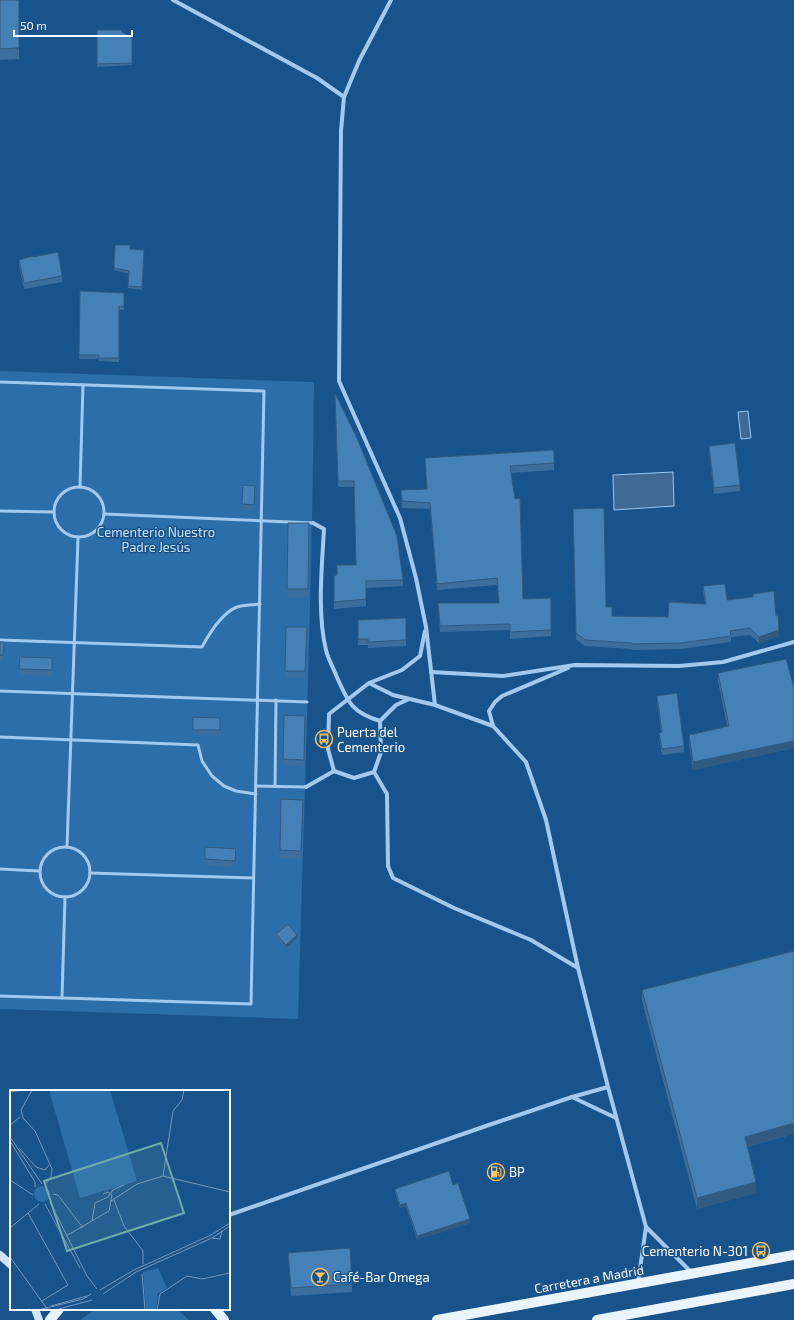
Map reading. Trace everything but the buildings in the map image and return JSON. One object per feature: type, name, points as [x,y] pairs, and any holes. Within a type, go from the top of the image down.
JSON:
[{"type":"main road","name":"Carretera a Madrid","points":[[437,1320],[794,1255]]},
{"type":"main road","points":[[597,1320],[794,1284]]},
{"type":"main road","points":[[50,1320],[58,1310]]},
{"type":"main road","points":[[216,1310],[224,1320]]},
{"type":"street","points":[[174,0],[317,78],[344,98]]},
{"type":"street","points":[[391,0],[359,61],[344,98],[341,131],[339,381],[400,518],[416,578],[426,627],[435,705]]},
{"type":"street","points":[[313,523],[324,529],[321,618],[326,651],[346,699],[354,708],[367,717],[380,721]]},
{"type":"street","points":[[334,771],[328,750],[329,714],[346,699],[369,683],[402,670],[420,656],[426,627]]},
{"type":"street","points":[[432,672],[503,676],[575,665],[679,666],[723,662],[794,642]]},
{"type":"street","points":[[575,665],[502,696],[495,702],[489,711],[493,726],[526,762],[546,820],[578,968],[616,1118],[646,1227],[638,1283]]},
{"type":"street","points":[[369,683],[393,695],[435,705],[493,726]]},
{"type":"street","points":[[409,699],[396,705],[380,721],[381,752],[374,772],[387,794],[388,866],[393,878],[454,908],[530,940],[578,968]]},
{"type":"street","points":[[306,786],[334,771],[354,778],[374,772]]},
{"type":"street","points":[[230,1215],[572,1097],[608,1087]]},
{"type":"street","points":[[572,1097],[616,1118]]},
{"type":"street","points":[[646,1227],[692,1273]]},
{"type":"street","points":[[0,1255],[10,1264]]},
{"type":"street","points":[[35,1310],[39,1320]]},
{"type":"lane","points":[[0,382],[264,392],[251,1004],[0,996]]},
{"type":"lane","points":[[80,487],[83,385]]},
{"type":"lane","points":[[80,487],[88,488],[95,492],[102,502],[104,514],[103,522],[93,534],[78,538],[64,533],[55,520],[54,512],[55,504],[59,497],[72,488],[80,487]]},
{"type":"lane","points":[[0,510],[54,512]]},
{"type":"lane","points":[[104,514],[313,523]]},
{"type":"lane","points":[[67,846],[78,538]]},
{"type":"lane","points":[[0,640],[202,647],[212,630],[227,614],[238,607],[260,604]]},
{"type":"lane","points":[[0,691],[307,702]]},
{"type":"lane","points":[[275,786],[276,700]]},
{"type":"lane","points":[[0,737],[198,745],[202,761],[212,776],[224,786],[236,791],[256,794]]},
{"type":"lane","points":[[256,786],[306,786]]},
{"type":"lane","points":[[67,846],[75,848],[81,852],[89,865],[90,873],[85,887],[80,892],[73,896],[65,897],[53,894],[44,886],[40,879],[39,871],[41,862],[51,850],[67,846]]},
{"type":"lane","points":[[0,869],[39,871]]},
{"type":"lane","points":[[90,873],[253,878]]},
{"type":"lane","points":[[62,998],[65,897]]},
{"type":"green space","name":"Cementerio Nuestro Padre Jesús","points":[[0,371],[314,382],[310,621],[298,1019],[0,1009]]},
{"type":"green space","points":[[95,1310],[176,1310],[189,1320],[80,1320]]},
{"type":"shaded area","points":[[748,411],[751,438],[741,439],[738,412]]},
{"type":"shaded area","points":[[673,472],[674,506],[614,510],[613,475]]},
{"type":"place","name":"Puerta del Cementerio","points":[[324,739]]},
{"type":"place","name":"BP","points":[[496,1172]]},
{"type":"place","name":"Cementerio N-301","points":[[761,1251]]},
{"type":"place","name":"Café-Bar Omega","points":[[320,1277]]}]
